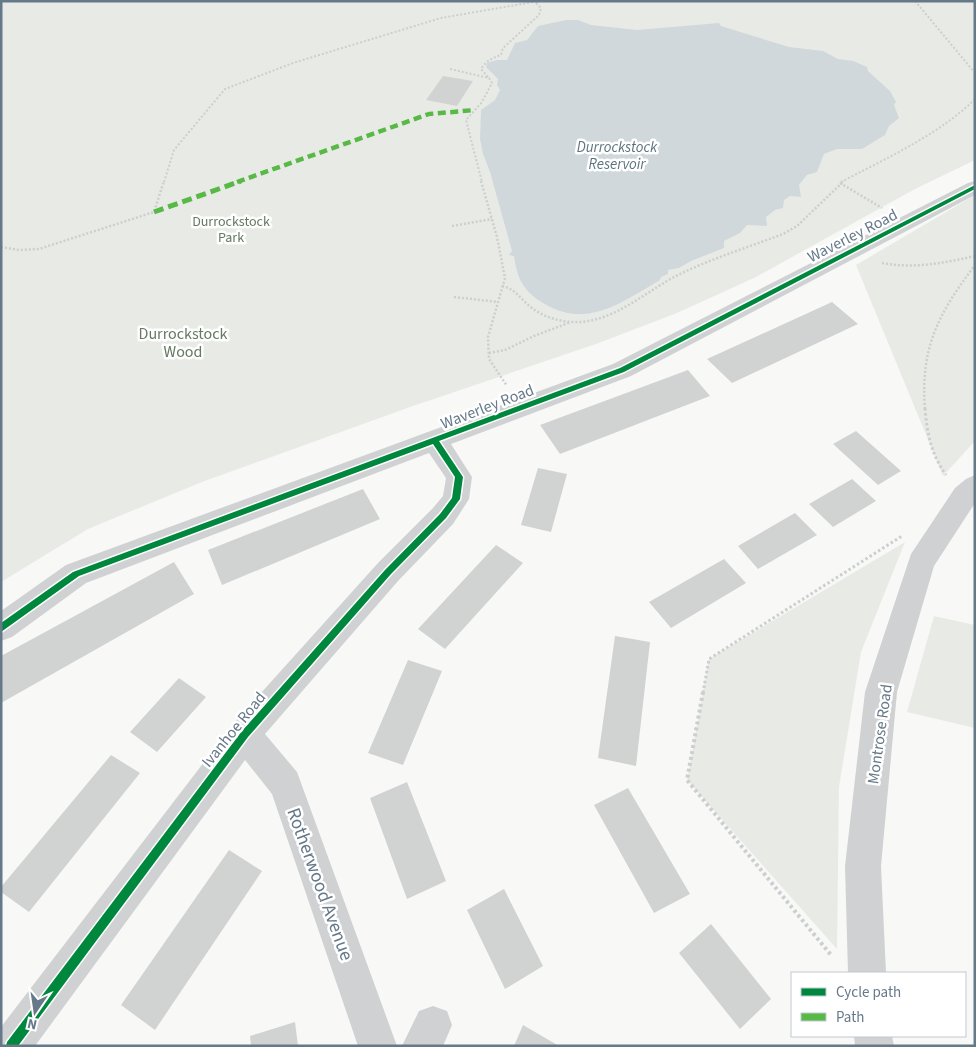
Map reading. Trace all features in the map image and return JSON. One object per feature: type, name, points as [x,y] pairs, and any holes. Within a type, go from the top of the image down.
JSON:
[{"type":"street","name":"Waverley Road","points":[[1,628],[76,574],[622,370],[975,187]]},
{"type":"street","name":"Ivanhoe Road","points":[[11,1046],[245,734],[388,572],[443,516],[456,499],[458,477],[434,440]]},
{"type":"street","name":"Montrose Road","points":[[867,972],[863,866],[881,692],[921,562],[970,491]]},
{"type":"street","name":"Rotherwood Avenue","points":[[245,734],[285,784],[378,1046]]},
{"type":"path","points":[[915,1],[975,73]]},
{"type":"path","points":[[1,247],[19,250],[38,249],[154,212],[174,150],[225,89],[293,63],[441,18],[537,2],[541,8],[539,15],[503,48],[501,55],[485,61],[481,70],[492,84],[482,102],[466,120],[467,130],[492,219],[505,278],[488,336],[489,353],[492,366],[522,407]]},
{"type":"path","points":[[450,69],[489,78]]},
{"type":"path","points":[[489,353],[497,353],[534,336],[572,322],[591,320],[609,314],[679,275],[784,234],[813,212],[840,183],[905,149],[965,109],[975,99]]},
{"type":"path","points":[[840,183],[906,222]]},
{"type":"path","points":[[452,226],[492,219]]},
{"type":"path","points":[[846,253],[868,262],[898,266],[937,266],[975,256]]},
{"type":"path","points":[[970,491],[939,469],[925,429],[925,369],[934,329],[958,288],[975,265]]},
{"type":"path","points":[[502,286],[515,290],[531,307],[542,314],[572,322]]},
{"type":"path","points":[[454,297],[498,302]]},
{"type":"path","points":[[833,958],[686,780],[709,659],[908,533]]},
{"type":"green space","name":"Durrockstock Park","points":[[1,1],[975,1],[975,160],[915,189],[756,277],[677,313],[596,344],[413,406],[202,482],[88,529],[1,582]]},
{"type":"green space","points":[[975,195],[975,441],[943,476],[856,265]]},
{"type":"green space","points":[[905,542],[861,652],[839,787],[837,949],[687,780],[709,659]]},
{"type":"green space","points":[[934,616],[975,625],[975,728],[907,712]]},
{"type":"water","name":"Durrockstock Reservoir","points":[[566,20],[578,20],[591,25],[637,30],[719,23],[721,26],[789,47],[823,51],[838,59],[853,61],[867,67],[868,71],[890,91],[896,102],[894,105],[899,118],[889,126],[885,135],[862,149],[837,149],[824,154],[817,172],[807,175],[799,185],[801,197],[790,196],[784,200],[783,208],[775,210],[766,217],[767,226],[747,225],[740,233],[724,241],[724,248],[691,261],[679,268],[668,270],[668,274],[661,277],[660,280],[632,297],[604,310],[574,314],[559,311],[530,294],[519,277],[514,256],[509,255],[512,251],[480,139],[481,110],[495,100],[500,90],[497,85],[498,79],[486,67],[487,63],[507,60],[515,43],[527,40],[538,26]]},
{"type":"building","points":[[443,76],[473,81],[457,106],[426,100]]},
{"type":"building","points":[[832,302],[858,324],[732,383],[707,359]]},
{"type":"building","points":[[688,370],[710,396],[560,454],[540,425]]},
{"type":"building","points":[[856,431],[901,471],[878,485],[833,444]]},
{"type":"building","points":[[538,468],[567,474],[551,532],[521,525]]},
{"type":"building","points":[[852,479],[876,501],[833,527],[809,504]]},
{"type":"building","points":[[363,489],[380,519],[222,585],[208,550]]},
{"type":"building","points":[[795,513],[817,535],[758,569],[738,546]]},
{"type":"building","points":[[496,545],[523,563],[445,649],[418,629]]},
{"type":"building","points":[[724,559],[746,583],[671,628],[649,602]]},
{"type":"building","points":[[174,562],[194,594],[1,703],[1,656]]},
{"type":"building","points":[[615,636],[650,642],[636,766],[598,758]]},
{"type":"building","points":[[408,660],[442,671],[403,765],[368,753]]},
{"type":"building","points":[[179,678],[206,697],[157,752],[130,732]]},
{"type":"building","points":[[111,755],[140,773],[29,912],[1,892],[1,887]]},
{"type":"building","points":[[407,782],[446,881],[407,899],[370,798]]},
{"type":"building","points":[[628,788],[690,894],[654,913],[594,805]]},
{"type":"building","points":[[229,850],[262,871],[155,1030],[121,1005]]},
{"type":"building","points":[[504,889],[543,966],[505,989],[467,910]]},
{"type":"building","points":[[711,924],[771,999],[740,1029],[679,953]]},
{"type":"building","points":[[295,1022],[298,1046],[251,1046],[250,1036]]},
{"type":"building","points":[[523,1025],[559,1046],[514,1046]]},
{"type":"marked path","points":[[154,212],[429,114],[475,110]]},
{"type":"cycle path","points":[[1,628],[76,574],[622,370],[975,187]]},
{"type":"cycle path","points":[[11,1046],[245,734],[388,572],[443,516],[456,499],[459,477],[434,440]]},
{"type":"park label","name":"Durrockstock Wood","points":[[183,342]]}]
